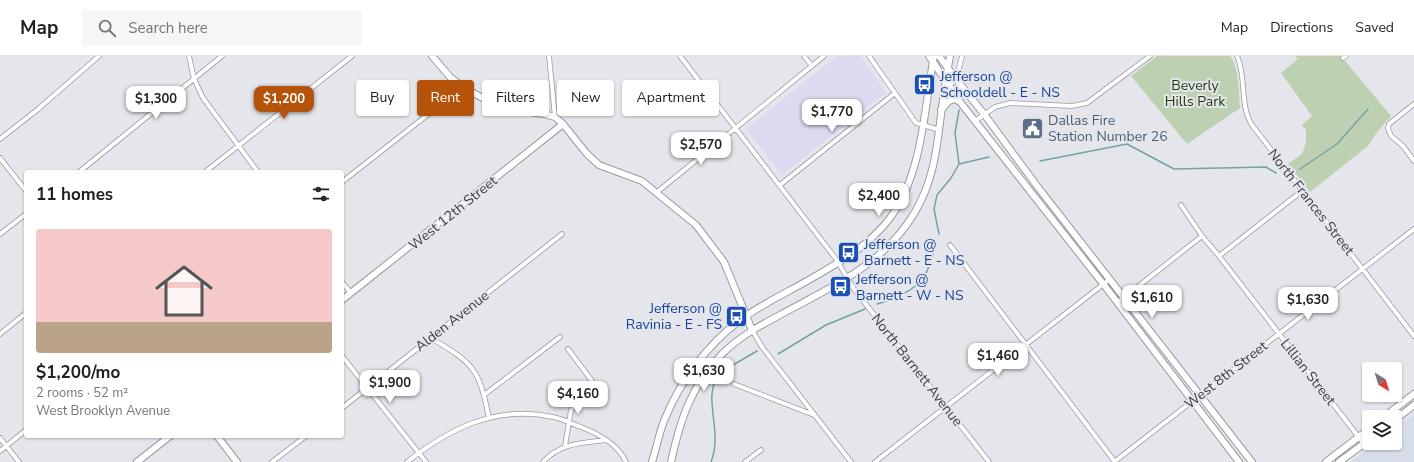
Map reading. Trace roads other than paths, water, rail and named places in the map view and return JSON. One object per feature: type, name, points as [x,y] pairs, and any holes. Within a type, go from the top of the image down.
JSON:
[{"type":"main road","points":[[432,56],[455,80]]},
{"type":"main road","points":[[928,56],[933,59],[960,102],[1104,285],[1239,462]]},
{"type":"main road","points":[[939,56],[1037,186],[1252,462]]},
{"type":"main road","points":[[671,462],[684,412],[695,390],[722,354],[752,330],[847,278],[880,255],[898,236],[910,219],[920,201],[931,175],[936,158],[941,110],[948,83],[950,56]]},
{"type":"main road","points":[[652,462],[664,423],[678,393],[696,365],[714,344],[728,330],[747,316],[856,252],[882,228],[897,208],[912,176],[920,145],[933,59]]},
{"type":"main road","points":[[474,93],[497,106],[555,117],[563,124],[587,154],[599,165],[638,179],[700,229],[721,256],[752,330]]},
{"type":"main road","points":[[941,110],[949,101],[955,99],[960,102]]},
{"type":"main road","name":"West 12th Street","points":[[344,298],[563,124]]},
{"type":"main road","points":[[1393,410],[1414,394]]},
{"type":"main road","points":[[1402,414],[1414,405]]},
{"type":"main road","points":[[1326,462],[1362,434]]},
{"type":"main road","points":[[137,462],[167,438]]},
{"type":"main road","points":[[219,438],[237,462]]},
{"type":"main road","points":[[1339,462],[1362,445]]},
{"type":"street","points":[[0,139],[37,110],[99,56]]},
{"type":"street","points":[[189,56],[194,79],[207,105],[256,170]]},
{"type":"street","points":[[81,170],[222,56]]},
{"type":"street","points":[[208,170],[352,56]]},
{"type":"street","points":[[549,56],[555,117]]},
{"type":"street","name":"North Barnett Avenue","points":[[680,56],[839,263],[847,278],[989,462]]},
{"type":"street","points":[[804,56],[812,66]]},
{"type":"street","points":[[656,193],[824,56]]},
{"type":"street","points":[[869,56],[916,123],[940,130]]},
{"type":"street","points":[[948,83],[956,80],[962,56]]},
{"type":"street","points":[[975,120],[995,107],[1010,103],[1072,106],[1087,103],[1150,56]]},
{"type":"street","name":"North Frances Street","points":[[1237,56],[1242,70],[1245,106],[1248,118],[1302,191],[1414,336]]},
{"type":"street","points":[[780,185],[895,93]]},
{"type":"street","points":[[1414,104],[1389,124],[1388,128],[1391,136],[1403,146],[1414,161]]},
{"type":"street","points":[[344,180],[426,116]]},
{"type":"street","points":[[0,158],[24,188]]},
{"type":"street","points":[[1219,256],[1302,191]]},
{"type":"street","name":"Lillian Street","points":[[1181,205],[1202,236],[1362,442]]},
{"type":"street","points":[[0,234],[24,216]]},
{"type":"street","name":"West 8th Street","points":[[1115,462],[1414,229]]},
{"type":"street","name":"Alden Avenue","points":[[344,406],[562,234]]},
{"type":"street","points":[[1117,303],[1202,236]]},
{"type":"street","points":[[950,245],[1115,462]]},
{"type":"street","points":[[875,462],[1110,279]]},
{"type":"street","points":[[344,284],[351,293]]},
{"type":"street","points":[[0,334],[24,315]]},
{"type":"street","points":[[752,330],[762,347],[851,462]]},
{"type":"street","points":[[484,395],[560,337]]},
{"type":"street","points":[[431,338],[455,352],[468,363],[478,378],[484,395],[489,418]]},
{"type":"street","points":[[565,446],[571,410],[592,384],[592,381],[568,349]]},
{"type":"street","points":[[344,359],[426,462]]},
{"type":"street","points":[[734,384],[815,415]]},
{"type":"street","points":[[407,462],[418,453],[454,430],[489,418],[516,414],[533,414],[554,418],[588,430],[606,440],[617,449],[626,462]]},
{"type":"street","points":[[0,451],[24,432]]},
{"type":"street","points":[[0,438],[19,462]]},
{"type":"street","points":[[272,462],[303,438]]},
{"type":"street","points":[[543,462],[550,454],[565,446],[606,440]]},
{"type":"street","points":[[745,462],[762,450]]},
{"type":"waterway","points":[[1300,169],[1337,144],[1368,109]]},
{"type":"waterway","points":[[939,234],[934,209],[937,195],[951,178],[959,164],[955,133],[959,110]]},
{"type":"waterway","points":[[1040,161],[1127,144],[1174,169],[1266,167],[1276,173]]},
{"type":"waterway","points":[[959,164],[989,157]]},
{"type":"waterway","points":[[877,304],[904,294],[916,285],[925,275],[936,246]]},
{"type":"waterway","points":[[778,354],[826,325],[865,309]]},
{"type":"waterway","points":[[711,462],[715,447],[712,399],[712,391],[715,380],[733,365],[757,351]]},
{"type":"place","name":"Jefferson @ Schooldell - E - NS","points":[[925,84]]},
{"type":"place","name":"Dallas Fire Station Number 26","points":[[1033,128]]},
{"type":"place","name":"Jefferson @ Barnett - E - NS","points":[[849,252]]},
{"type":"place","name":"Jefferson @ Barnett - W - NS","points":[[841,287]]},
{"type":"place","name":"Jefferson @ Ravinia - E - FS","points":[[737,316]]},
{"type":"park label","name":"Beverly Hills Park","points":[[1195,94]]}]
